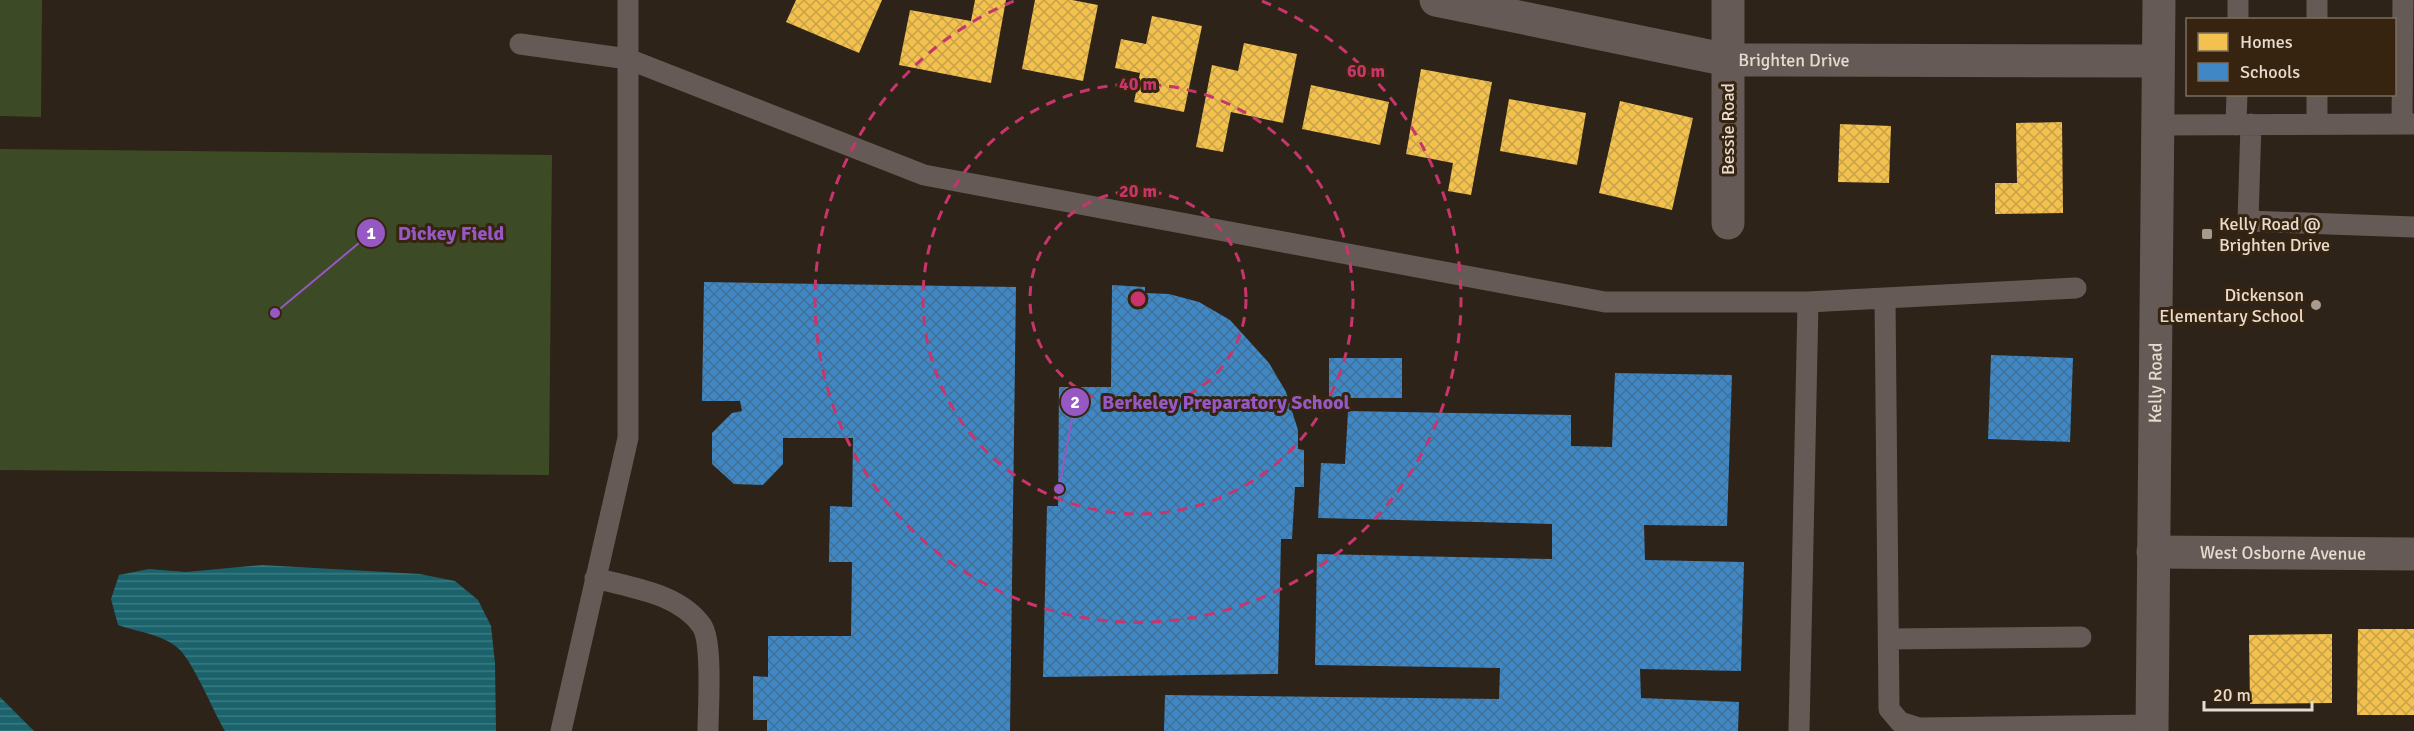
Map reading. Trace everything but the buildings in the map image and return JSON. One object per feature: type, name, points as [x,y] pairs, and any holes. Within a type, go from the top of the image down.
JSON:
[{"type":"street","name":"Brighten Drive","points":[[1436,0],[1728,60],[2158,60]]},
{"type":"street","name":"Bessie Road","points":[[1728,0],[1728,223]]},
{"type":"street","name":"Kelly Road","points":[[2152,728],[2159,0]]},
{"type":"street","name":"West Osborne Avenue","points":[[2153,552],[2414,554]]},
{"type":"lane","points":[[561,731],[628,438],[628,0]]},
{"type":"lane","points":[[2238,0],[2238,18]]},
{"type":"lane","points":[[2317,0],[2317,18]]},
{"type":"lane","points":[[2157,125],[2408,124],[2403,0]]},
{"type":"lane","points":[[520,44],[628,59],[924,175],[1605,302],[1808,302],[2076,288]]},
{"type":"lane","points":[[2237,96],[2244,125],[2248,221],[2414,227]]},
{"type":"lane","points":[[2317,96],[2317,124]]},
{"type":"lane","points":[[1886,298],[1889,709],[1900,722],[1919,728],[2152,728]]},
{"type":"lane","points":[[1799,731],[1808,302]]},
{"type":"lane","points":[[595,578],[650,593],[681,605],[703,627],[709,655],[708,731]]},
{"type":"lane","points":[[1889,639],[2081,637]]},
{"type":"green space","points":[[0,0],[42,0],[41,117],[0,116]]},
{"type":"green space","points":[[0,149],[552,155],[549,475],[0,470]]},
{"type":"water","points":[[262,565],[420,574],[455,581],[478,600],[491,626],[495,663],[496,731],[225,731],[197,676],[179,649],[158,637],[118,625],[111,599],[119,575],[149,569],[186,572]]},
{"type":"water","points":[[0,697],[34,731],[0,731]]},
{"type":"place","name":"Kelly Road @ Brighten Drive","points":[[2207,234]]},
{"type":"place","name":"Dickenson Elementary School","points":[[2316,305]]},
{"type":"place","name":"Dickey Field","points":[[275,313]]},
{"type":"place","name":"Berkeley Preparatory School","points":[[1059,489]]}]
